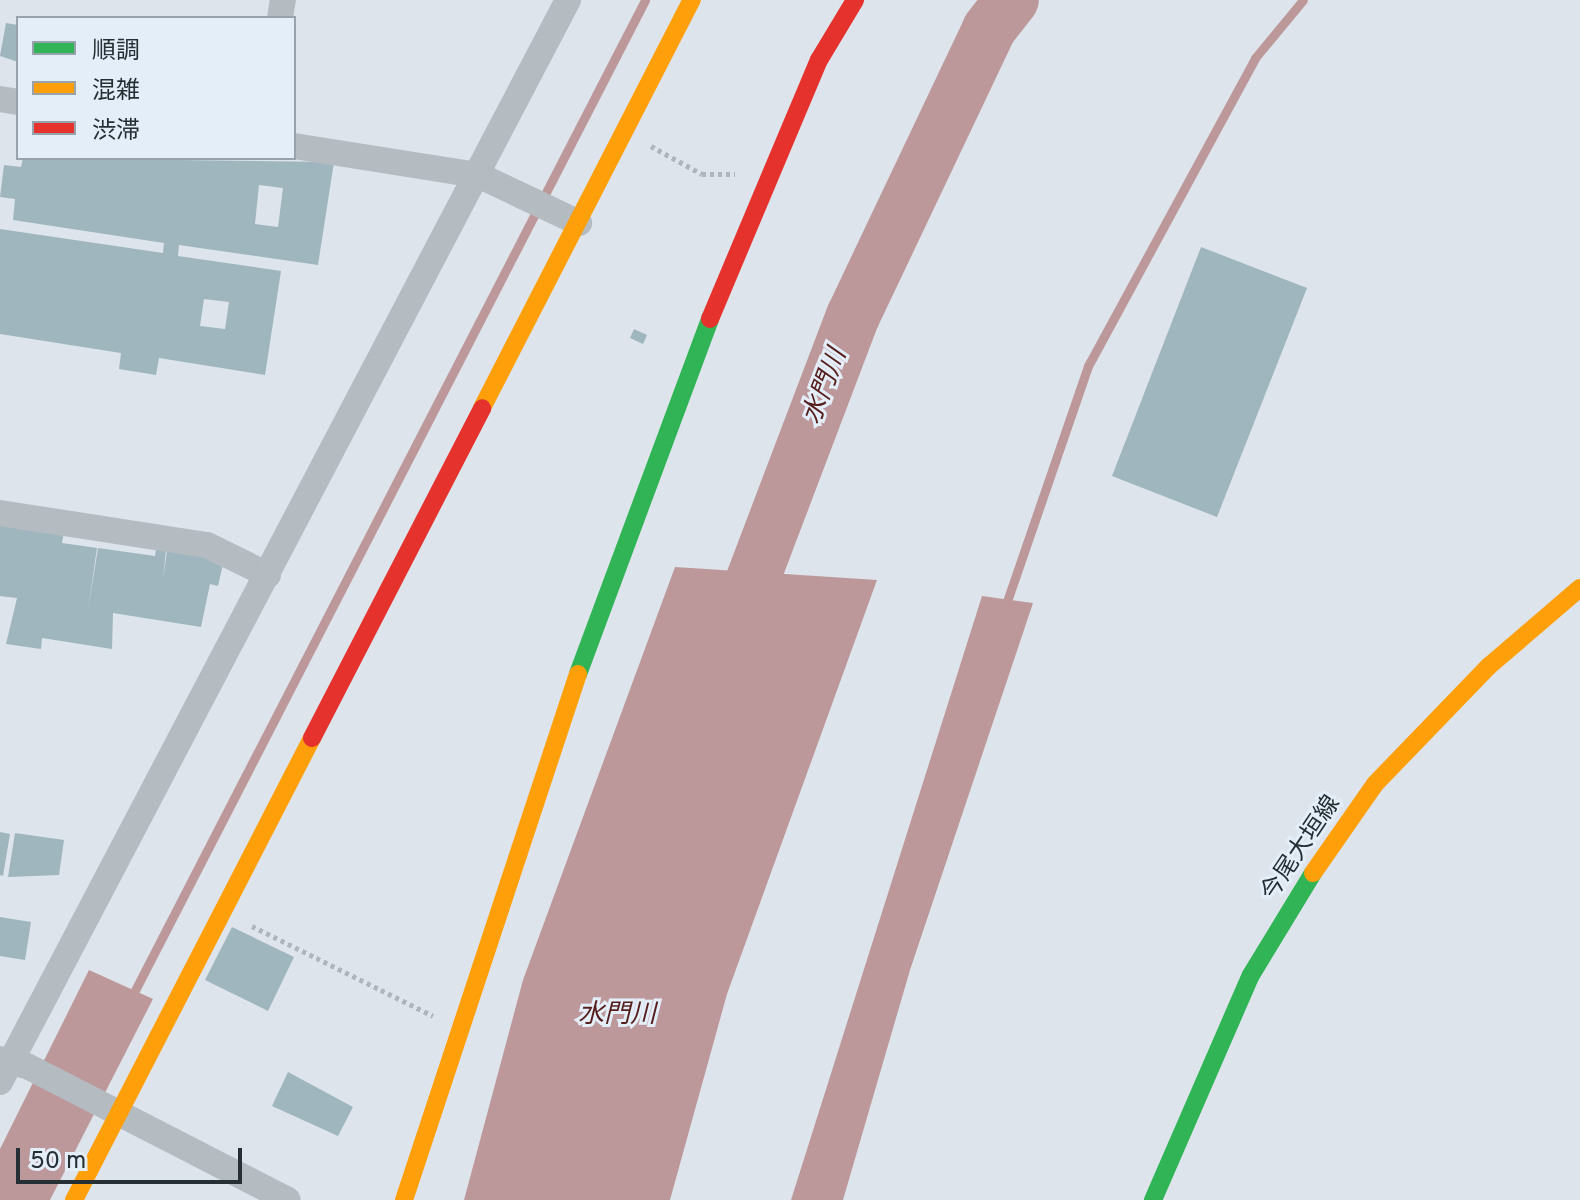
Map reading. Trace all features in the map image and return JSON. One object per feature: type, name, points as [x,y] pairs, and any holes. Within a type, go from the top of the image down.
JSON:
[{"type":"street","points":[[282,1199],[116,1112],[9,1067],[268,575],[487,178],[568,0]]},
{"type":"street","points":[[74,1200],[116,1112],[227,914],[572,219],[625,131],[692,0]]},
{"type":"street","points":[[404,1200],[456,1026],[708,325],[819,60],[855,0]]},
{"type":"street","points":[[296,146],[487,178],[572,219]]},
{"type":"street","points":[[0,513],[207,545],[268,575]]},
{"type":"street","name":"今尾大垣線","points":[[1153,1200],[1251,975],[1307,881],[1375,784],[1489,666],[1580,588]]},
{"type":"path","points":[[625,131],[702,174],[730,178],[740,171]]},
{"type":"path","points":[[227,914],[456,1026]]},
{"type":"water","name":"水門川","points":[[675,567],[877,580],[727,994],[670,1200],[464,1200],[523,980]]},
{"type":"water","points":[[982,596],[1033,603],[910,970],[843,1200],[791,1200]]},
{"type":"water","points":[[89,970],[153,999],[50,1200],[0,1200],[0,1149]]},
{"type":"building","points":[[6,23],[16,25],[16,61],[0,56]]},
{"type":"building","points":[[23,160],[334,162],[318,265],[179,245],[178,256],[281,271],[265,375],[159,358],[156,375],[119,369],[121,353],[0,334],[0,229],[163,253],[164,243],[13,220],[15,199],[0,197],[4,165],[21,167]],"holes":[[[259,185],[283,188],[278,227],[255,224]],[[204,299],[229,302],[225,329],[200,326]]]},
{"type":"building","points":[[1201,247],[1307,288],[1217,517],[1112,476]]},
{"type":"building","points":[[634,329],[647,335],[643,344],[630,338]]},
{"type":"building","points":[[0,522],[64,531],[62,543],[97,548],[88,610],[98,548],[155,556],[156,549],[166,550],[163,579],[167,551],[216,558],[223,564],[218,586],[210,584],[201,627],[113,613],[112,649],[42,638],[41,649],[6,644],[17,598],[0,596]]},
{"type":"building","points":[[0,832],[10,834],[3,876],[0,875]]},
{"type":"building","points":[[15,833],[64,840],[59,875],[8,877]]},
{"type":"building","points":[[0,917],[31,922],[25,960],[0,956]]},
{"type":"building","points":[[232,927],[294,957],[268,1011],[205,980]]},
{"type":"building","points":[[288,1072],[353,1107],[338,1136],[272,1106]]},
{"type":"waterway","points":[[130,1000],[645,0]]},
{"type":"waterway","name":"水門川","points":[[729,642],[853,316],[989,29],[1012,0]]},
{"type":"waterway","points":[[1004,610],[1088,366],[1255,58],[1303,0]]},
{"type":"traffic: fast","points":[[578,674],[710,319]]},
{"type":"traffic: fast","points":[[1153,1200],[1251,975],[1313,873]]},
{"type":"traffic: slow","points":[[482,408],[692,0]]},
{"type":"traffic: slow","points":[[1313,873],[1375,784],[1489,666],[1580,588]]},
{"type":"traffic: slow","points":[[404,1200],[578,674]]},
{"type":"traffic: slow","points":[[74,1200],[312,738]]},
{"type":"traffic: jam","points":[[710,319],[819,60],[855,0]]},
{"type":"traffic: jam","points":[[312,738],[482,408]]}]
